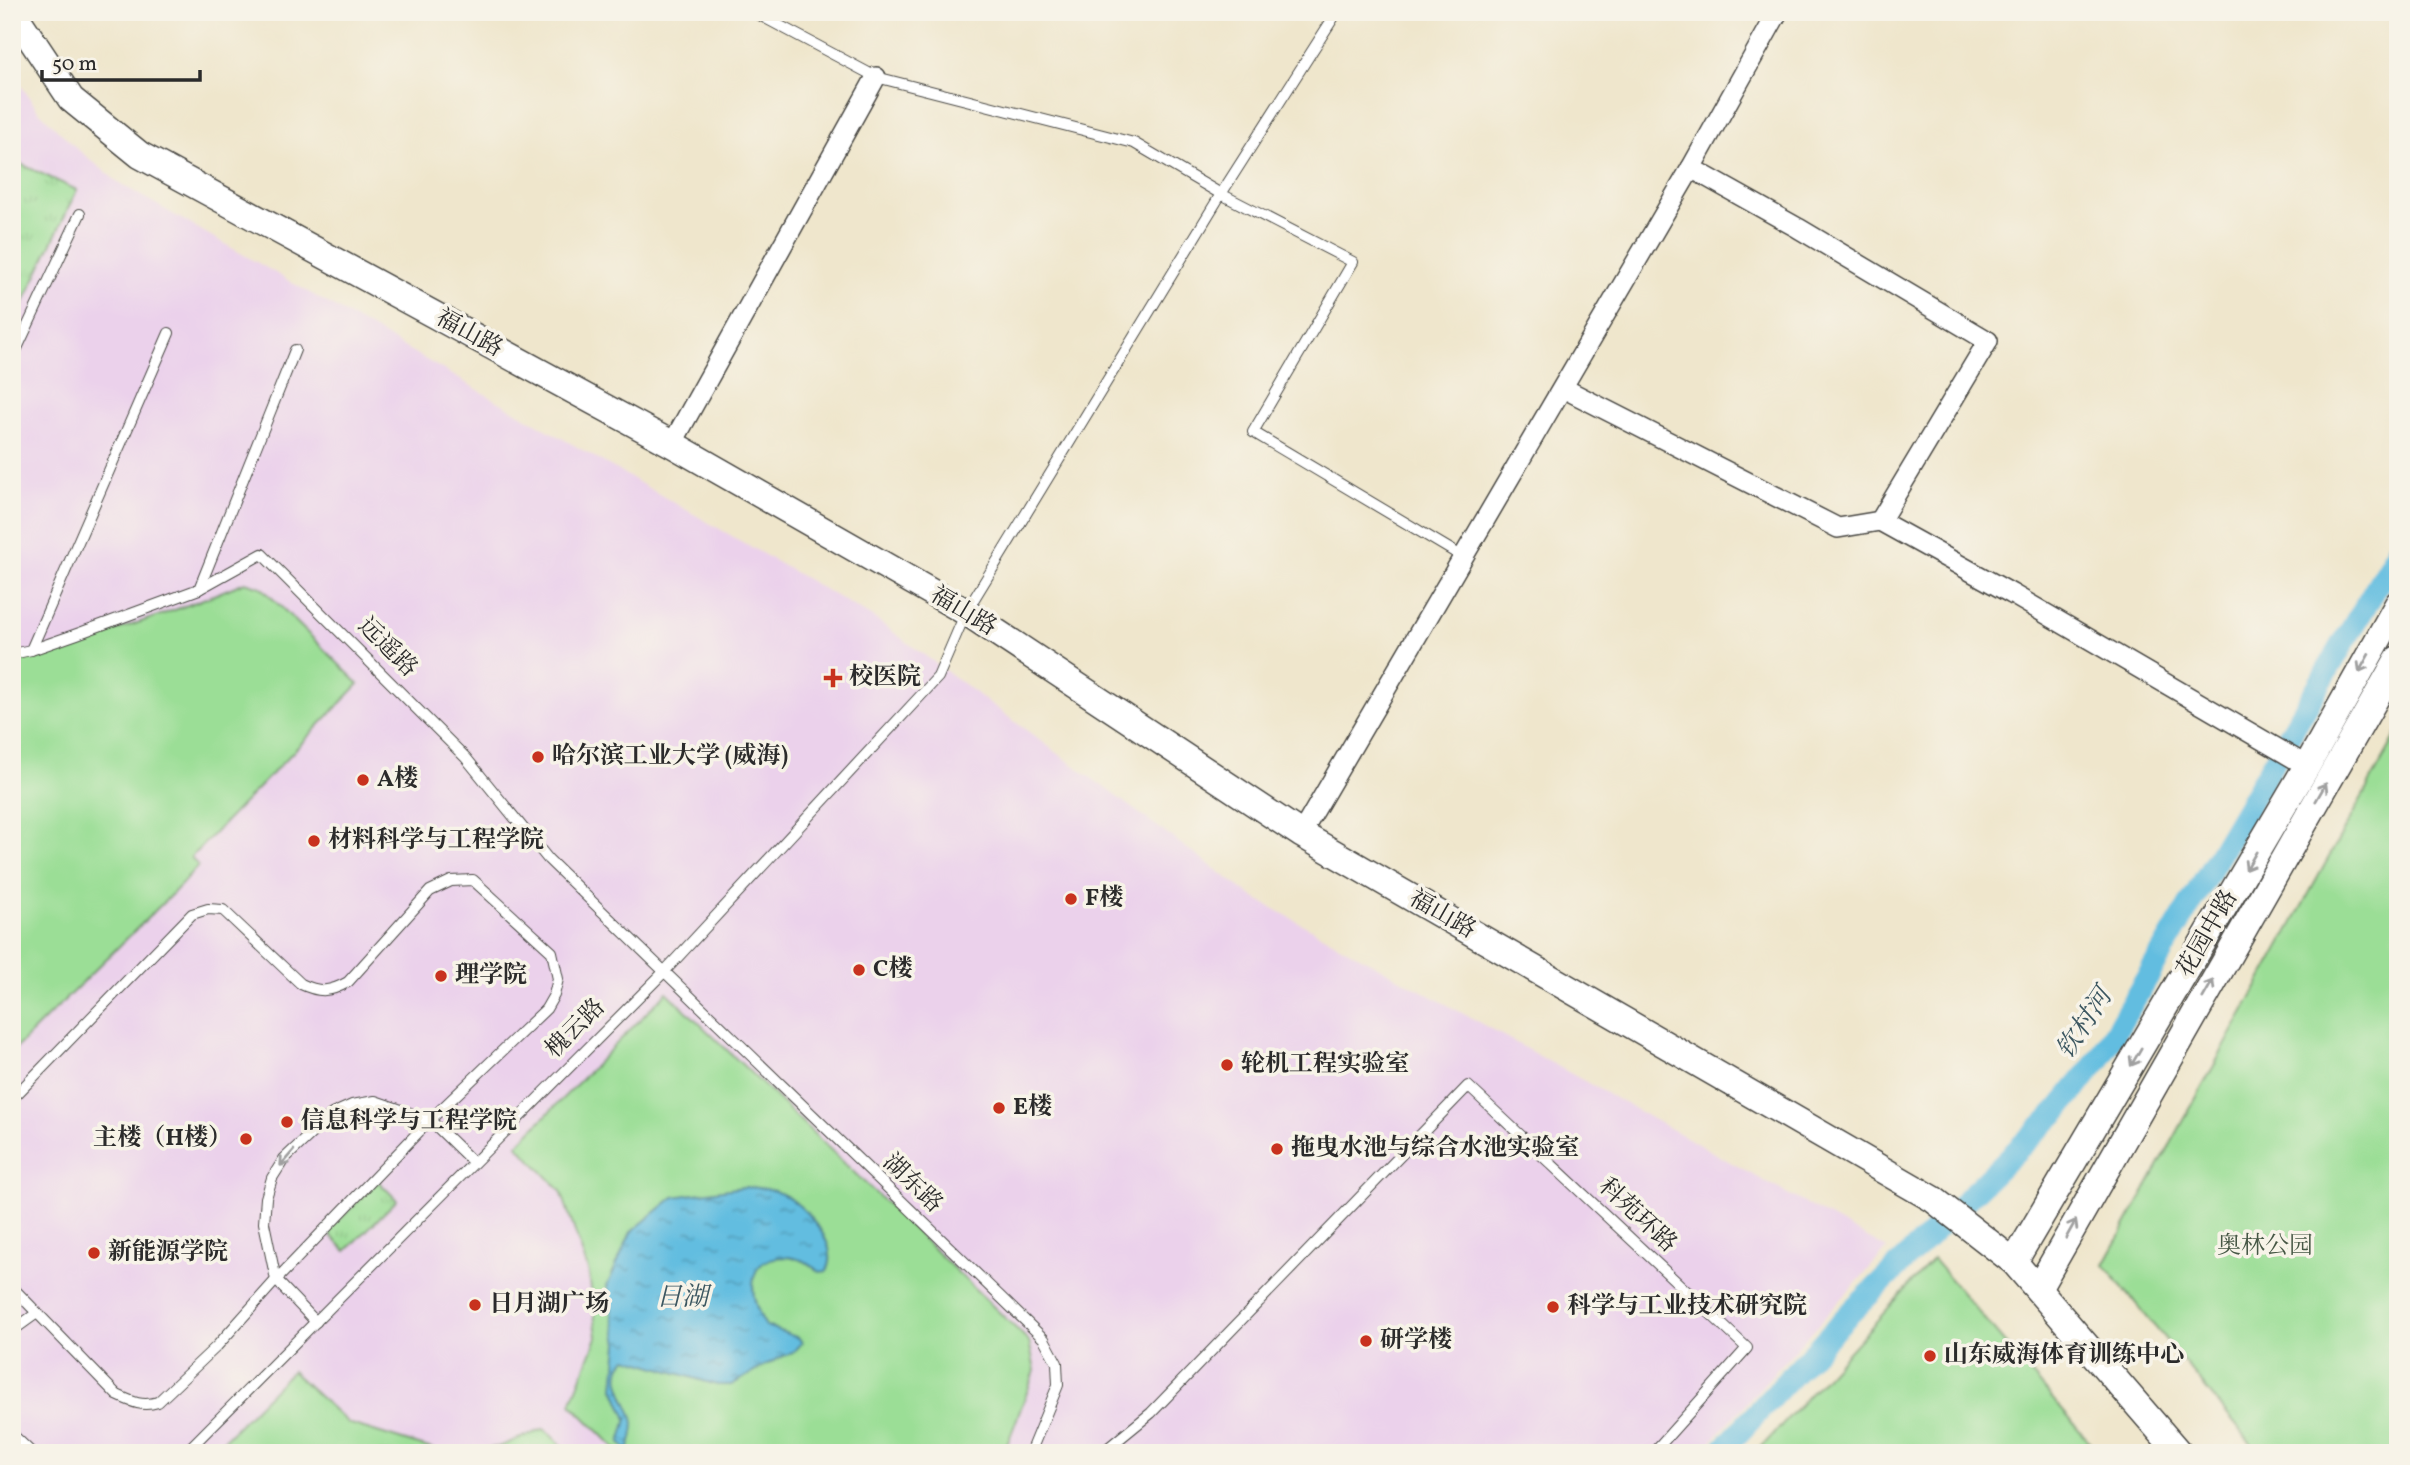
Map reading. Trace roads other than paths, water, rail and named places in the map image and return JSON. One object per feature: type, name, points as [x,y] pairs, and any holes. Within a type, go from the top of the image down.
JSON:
[{"type":"main road","name":"福山路","points":[[13,12],[71,99],[140,155],[672,444],[966,612],[1301,834],[1933,1199],[2014,1262]]},
{"type":"main road","name":"花园中路","points":[[2014,1262],[2299,762],[2398,604]]},
{"type":"main road","points":[[2038,1289],[2398,659]]},
{"type":"main road","points":[[2014,1262],[2175,1451]]},
{"type":"street","points":[[1301,834],[1691,168],[1778,12]]},
{"type":"street","points":[[672,444],[876,77]]},
{"type":"street","points":[[1691,168],[1988,341],[1880,521]]},
{"type":"street","points":[[1563,388],[1838,528],[1880,521],[2024,600],[2263,738],[2299,762]]},
{"type":"lane","points":[[754,12],[876,77],[1134,142],[1221,194],[1353,262],[1253,432],[1463,557]]},
{"type":"lane","name":"槐云路","points":[[185,1453],[663,973],[938,677],[966,612],[1221,194],[1337,12]]},
{"type":"lane","points":[[12,359],[80,214]]},
{"type":"lane","points":[[31,650],[169,333]]},
{"type":"lane","points":[[199,589],[295,349]]},
{"type":"lane","name":"远遥路","points":[[12,654],[31,650],[199,589],[262,554],[466,758],[548,859],[663,973]]},
{"type":"lane","points":[[12,1099],[192,915],[208,909],[223,910],[301,984],[316,991],[332,991],[348,982],[430,891],[451,881],[473,880],[552,952],[558,979],[554,995],[546,1009],[430,1120],[276,1280],[217,1346],[158,1402],[147,1405],[133,1403],[117,1395],[12,1287]]},
{"type":"lane","name":"湖东路","points":[[663,973],[1044,1339],[1057,1363],[1058,1385],[1030,1453]]},
{"type":"lane","name":"科苑环路","points":[[1102,1453],[1151,1413],[1468,1086],[1747,1348],[1653,1453]]},
{"type":"lane","points":[[316,1322],[276,1280],[264,1223],[266,1198],[272,1178],[284,1159],[332,1114],[352,1105],[375,1101],[430,1120],[473,1162]]},
{"type":"lane","points":[[12,1331],[37,1313]]},
{"type":"lane","points":[[12,1434],[32,1453]]},
{"type":"water","name":"日湖","points":[[743,1187],[773,1191],[791,1199],[810,1216],[825,1238],[830,1261],[827,1271],[819,1272],[807,1263],[784,1257],[761,1264],[753,1282],[756,1305],[766,1326],[799,1338],[802,1343],[795,1351],[731,1385],[717,1385],[627,1358],[621,1365],[619,1382],[634,1423],[628,1451],[620,1443],[627,1419],[614,1388],[618,1343],[607,1286],[631,1232],[674,1197]]},
{"type":"waterway","name":"钦村河","points":[[1720,1453],[1844,1319],[2058,1110],[2100,1058],[2398,550]]},
{"type":"place","name":"校医院","points":[[833,678]]},
{"type":"place","name":"哈尔滨工业大学 (威海)","points":[[538,757]]},
{"type":"place","name":"A楼","points":[[363,780]]},
{"type":"place","name":"材料科学与工程学院","points":[[314,841]]},
{"type":"place","name":"F楼","points":[[1071,899]]},
{"type":"place","name":"C楼","points":[[859,970]]},
{"type":"place","name":"理学院","points":[[441,976]]},
{"type":"place","name":"轮机工程实验室","points":[[1227,1065]]},
{"type":"place","name":"E楼","points":[[999,1108]]},
{"type":"place","name":"信息科学与工程学院","points":[[287,1122]]},
{"type":"place","name":"主楼（H楼）","points":[[246,1139]]},
{"type":"place","name":"拖曳水池与综合水池实验室","points":[[1277,1149]]},
{"type":"place","name":"新能源学院","points":[[94,1253]]},
{"type":"place","name":"日月湖广场","points":[[475,1305]]},
{"type":"place","name":"科学与工业技术研究院","points":[[1553,1307]]},
{"type":"place","name":"研学楼","points":[[1366,1341]]},
{"type":"place","name":"山东威海体育训练中心","points":[[1930,1356]]},
{"type":"park label","name":"奥林公园","points":[[2265,1247]]}]
